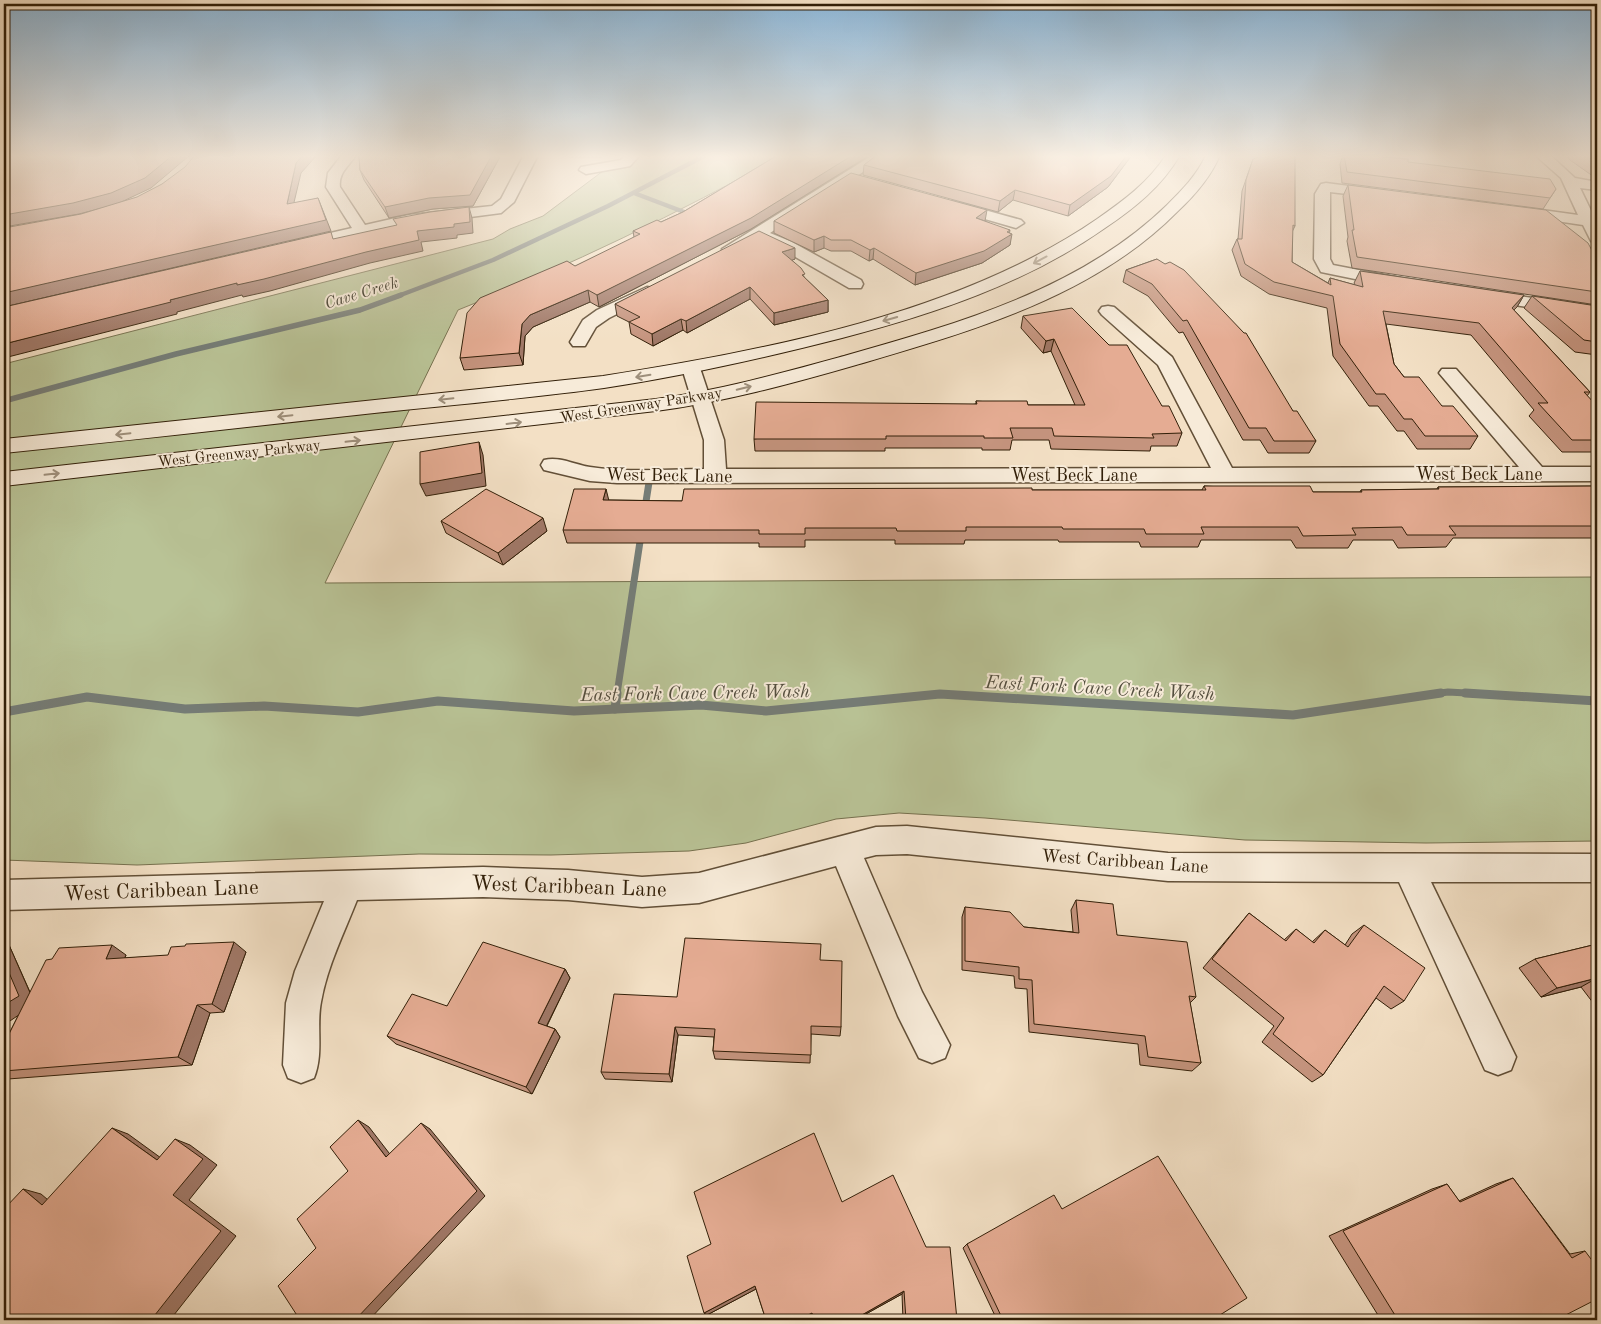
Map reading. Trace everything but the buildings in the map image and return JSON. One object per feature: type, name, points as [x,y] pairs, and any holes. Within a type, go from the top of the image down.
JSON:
[{"type":"main road","name":"West Greenway Parkway","points":[[4,446],[593,383],[691,368],[778,350],[894,318],[947,301],[1013,274],[1075,242],[1110,217]]},
{"type":"main road","name":"West Greenway Parkway","points":[[4,479],[472,428],[701,398],[804,374],[920,342],[976,322],[1043,293],[1132,244],[1164,217]]},
{"type":"street","points":[[352,217],[361,230]]},
{"type":"street","points":[[284,248],[429,217]]},
{"type":"street","points":[[712,258],[758,234],[785,217]]},
{"type":"street","points":[[997,217],[1016,222]]},
{"type":"street","points":[[1322,217],[1322,259],[1327,269],[1413,285]]},
{"type":"street","points":[[1558,217],[1588,221]]},
{"type":"street","points":[[1586,217],[1597,238]]},
{"type":"street","points":[[758,234],[786,244],[854,284]]},
{"type":"street","points":[[579,342],[589,324],[603,314],[665,283]]},
{"type":"street","points":[[1470,294],[1597,312]]},
{"type":"street","points":[[1108,311],[1155,352],[1180,382],[1225,475]]},
{"type":"street","points":[[691,368],[714,440],[715,476]]},
{"type":"street","points":[[1449,373],[1536,474]]},
{"type":"street","name":"West Beck Lane","points":[[552,465],[590,474],[715,476],[1597,474]]},
{"type":"street","name":"West Caribbean Lane","points":[[4,895],[482,882],[568,885],[642,892],[699,888],[876,841],[907,840],[1168,867],[1597,868]]},
{"type":"street","points":[[844,849],[910,1004],[932,1045]]},
{"type":"street","points":[[1408,868],[1498,1057]]},
{"type":"street","points":[[300,1065],[303,1003],[312,971],[347,885]]},
{"type":"green space","points":[[541,217],[666,217],[582,257],[458,310],[325,583],[1597,577],[1597,841],[1426,843],[1245,840],[985,818],[899,813],[836,819],[746,843],[689,851],[551,855],[419,854],[137,865],[4,860],[4,364],[493,239],[510,229]]},
{"type":"waterway","name":"Cave Creek","points":[[398,296],[493,260],[585,217]]},
{"type":"waterway","name":"Cave Creek","points":[[4,401],[176,354],[360,310],[401,295]]},
{"type":"waterway","points":[[645,508],[650,476]]},
{"type":"waterway","points":[[617,694],[641,535]]},
{"type":"waterway","name":"East Fork Cave Creek Wash","points":[[1433,694],[1448,692],[1485,694]]},
{"type":"waterway","points":[[615,709],[617,693]]},
{"type":"waterway","name":"East Fork Cave Creek Wash","points":[[940,694],[1293,715],[1441,693]]},
{"type":"waterway","name":"East Fork Cave Creek Wash","points":[[1465,693],[1597,701]]},
{"type":"waterway","name":"East Fork Cave Creek Wash","points":[[4,712],[87,697],[185,709],[264,706],[358,712],[438,701],[574,711],[701,705],[766,711],[940,694]]}]
